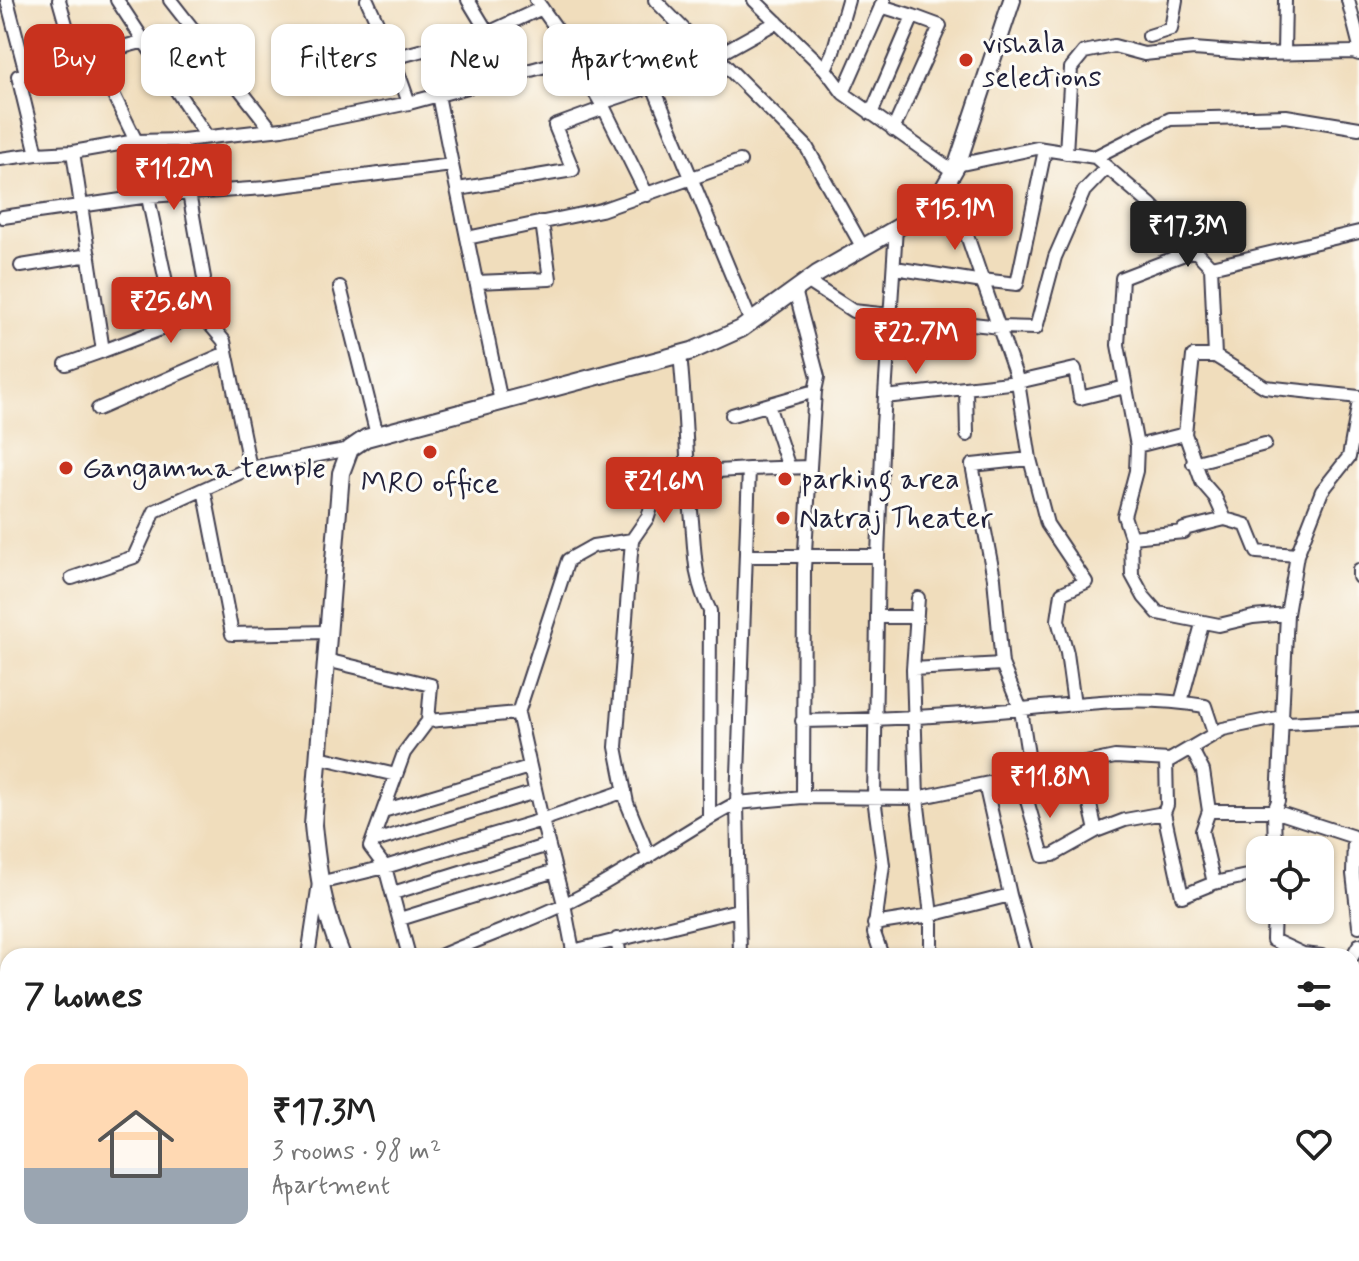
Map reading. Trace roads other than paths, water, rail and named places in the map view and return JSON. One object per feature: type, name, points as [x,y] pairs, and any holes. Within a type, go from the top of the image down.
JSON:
[{"type":"main road","points":[[339,948],[328,922],[319,883],[313,825],[341,473],[350,449],[366,438],[680,354],[741,329],[801,286],[911,220],[942,191],[953,172],[1012,0]]},
{"type":"street","points":[[7,0],[24,65]]},
{"type":"street","points":[[59,0],[66,24]]},
{"type":"street","points":[[117,0],[141,35]]},
{"type":"street","points":[[170,0],[271,129]]},
{"type":"street","points":[[367,0],[378,24]]},
{"type":"street","points":[[468,0],[483,24]]},
{"type":"street","points":[[655,0],[680,24]]},
{"type":"street","points":[[754,0],[825,69],[843,93],[953,172],[983,281],[1018,382],[1030,459],[1047,524],[1086,582],[1062,593],[1058,620],[1067,653],[1074,704]]},
{"type":"street","points":[[825,69],[848,0]]},
{"type":"street","points":[[1149,36],[1171,29],[1176,0]]},
{"type":"street","points":[[1284,52],[1285,0]]},
{"type":"street","points":[[1348,0],[1359,43]]},
{"type":"street","points":[[843,93],[882,3],[940,26],[893,130]]},
{"type":"street","points":[[504,24],[539,4],[552,24]]},
{"type":"street","points":[[871,114],[913,16]]},
{"type":"street","points":[[727,49],[777,22]]},
{"type":"street","points":[[1066,153],[1071,68],[1084,52],[1114,46],[1144,54],[1194,49],[1260,54],[1359,54]]},
{"type":"street","points":[[727,70],[806,146],[863,248]]},
{"type":"street","points":[[24,74],[18,76],[37,154]]},
{"type":"street","points":[[405,92],[409,103]]},
{"type":"street","points":[[114,96],[136,141],[175,324]]},
{"type":"street","points":[[181,96],[207,137]]},
{"type":"street","points":[[0,159],[73,152],[136,141],[183,140],[271,129],[434,96]]},
{"type":"street","points":[[438,96],[501,402]]},
{"type":"street","points":[[597,96],[647,195]]},
{"type":"street","points":[[458,189],[573,170],[555,126],[626,96]]},
{"type":"street","points":[[657,96],[751,322]]},
{"type":"street","points":[[1095,157],[1170,119],[1286,116],[1359,128]]},
{"type":"street","points":[[183,140],[204,278]]},
{"type":"street","points":[[953,172],[1037,148],[1095,157],[1150,204],[1211,267],[1215,356]]},
{"type":"street","points":[[895,268],[1017,284],[1045,150]]},
{"type":"street","points":[[73,152],[103,351]]},
{"type":"street","points":[[467,238],[601,210],[740,161]]},
{"type":"street","points":[[3,217],[149,196],[266,188],[452,165]]},
{"type":"street","points":[[801,286],[853,311],[1036,328],[1061,244],[1084,191],[1107,167]]},
{"type":"street","points":[[476,282],[550,279],[542,222]]},
{"type":"street","points":[[879,948],[874,933],[883,865],[874,798],[878,556],[896,228]]},
{"type":"street","points":[[1211,267],[1359,232]]},
{"type":"street","points":[[1195,250],[1122,278],[1118,345],[1137,446],[1136,471],[1124,516],[1131,537],[1132,575],[1144,597],[1158,613],[1219,625],[1253,617],[1287,614]]},
{"type":"street","points":[[21,266],[89,255]]},
{"type":"street","points":[[801,286],[818,377],[805,556],[803,797]]},
{"type":"street","points":[[340,287],[377,435]]},
{"type":"street","points":[[66,364],[201,314],[224,341],[250,468]]},
{"type":"street","points":[[98,409],[226,353]]},
{"type":"street","points":[[680,354],[698,587],[710,611],[709,817]]},
{"type":"street","points":[[1225,519],[1193,463],[1185,434],[1193,356],[1215,356],[1265,387],[1359,399],[1354,461],[1322,491],[1297,555],[1287,614],[1275,836]]},
{"type":"street","points":[[885,397],[1018,382],[1075,369],[1080,398],[1125,387]]},
{"type":"street","points":[[966,389],[967,435]]},
{"type":"street","points":[[732,415],[815,391]]},
{"type":"street","points":[[768,405],[789,468]]},
{"type":"street","points":[[1137,446],[1185,434]]},
{"type":"street","points":[[1193,463],[1265,444]]},
{"type":"street","points":[[72,578],[134,557],[155,511],[250,468],[350,449]]},
{"type":"street","points":[[1030,459],[972,465],[994,578],[1002,664],[1021,710],[1025,775],[1043,856],[1053,855],[1096,831],[1125,820],[1164,813]]},
{"type":"street","points":[[649,857],[627,803],[616,747],[632,540],[648,517],[656,491],[687,473],[810,467]]},
{"type":"street","points":[[740,948],[737,803],[749,469]]},
{"type":"street","points":[[204,489],[232,634],[328,632]]},
{"type":"street","points":[[1131,537],[1184,532],[1184,529],[1225,519],[1246,525],[1257,552],[1297,555]]},
{"type":"street","points":[[572,948],[518,713],[568,560],[593,546],[632,540]]},
{"type":"street","points":[[746,556],[878,556]]},
{"type":"street","points":[[1359,570],[1359,577]]},
{"type":"street","points":[[918,598],[912,718],[917,798],[931,915],[931,948]]},
{"type":"street","points":[[877,617],[917,617]]},
{"type":"street","points":[[1181,702],[1202,624]]},
{"type":"street","points":[[326,660],[431,685],[428,721],[404,753],[370,847],[385,867],[407,948]]},
{"type":"street","points":[[913,669],[1002,664]]},
{"type":"street","points":[[802,721],[912,718],[1115,699],[1205,706],[1214,733]]},
{"type":"street","points":[[428,721],[518,713]]},
{"type":"street","points":[[1282,717],[1288,723],[1359,719]]},
{"type":"street","points":[[475,948],[649,857],[709,817],[737,803],[803,797],[917,798],[1115,757],[1166,760],[1214,733],[1282,717]]},
{"type":"street","points":[[1191,748],[1203,771],[1209,811],[1202,831],[1214,883]]},
{"type":"street","points":[[319,757],[396,775]]},
{"type":"street","points":[[1166,760],[1167,805],[1164,813],[1182,896],[1214,883],[1246,876]]},
{"type":"street","points":[[1078,765],[1096,831]]},
{"type":"street","points":[[383,811],[529,767]]},
{"type":"street","points":[[985,784],[1025,948]]},
{"type":"street","points":[[309,948],[319,883],[385,867],[542,820],[625,791]]},
{"type":"street","points":[[372,842],[535,792]]},
{"type":"street","points":[[1209,811],[1274,811],[1354,837],[1353,874],[1359,926]]},
{"type":"street","points":[[393,893],[548,845]]},
{"type":"street","points":[[400,919],[555,871]]},
{"type":"street","points":[[874,924],[931,915],[1010,895]]},
{"type":"street","points":[[589,948],[738,910]]},
{"type":"street","points":[[1274,924],[1273,940],[1289,948]]},
{"type":"street","points":[[617,939],[619,948]]},
{"type":"place","name":"vishala selections","points":[[966,60]]},
{"type":"place","name":"MRO office","points":[[430,452]]},
{"type":"place","name":"Gangamma temple","points":[[66,468]]},
{"type":"place","name":"parking area","points":[[785,479]]},
{"type":"place","name":"Natraj Theater","points":[[783,518]]}]
